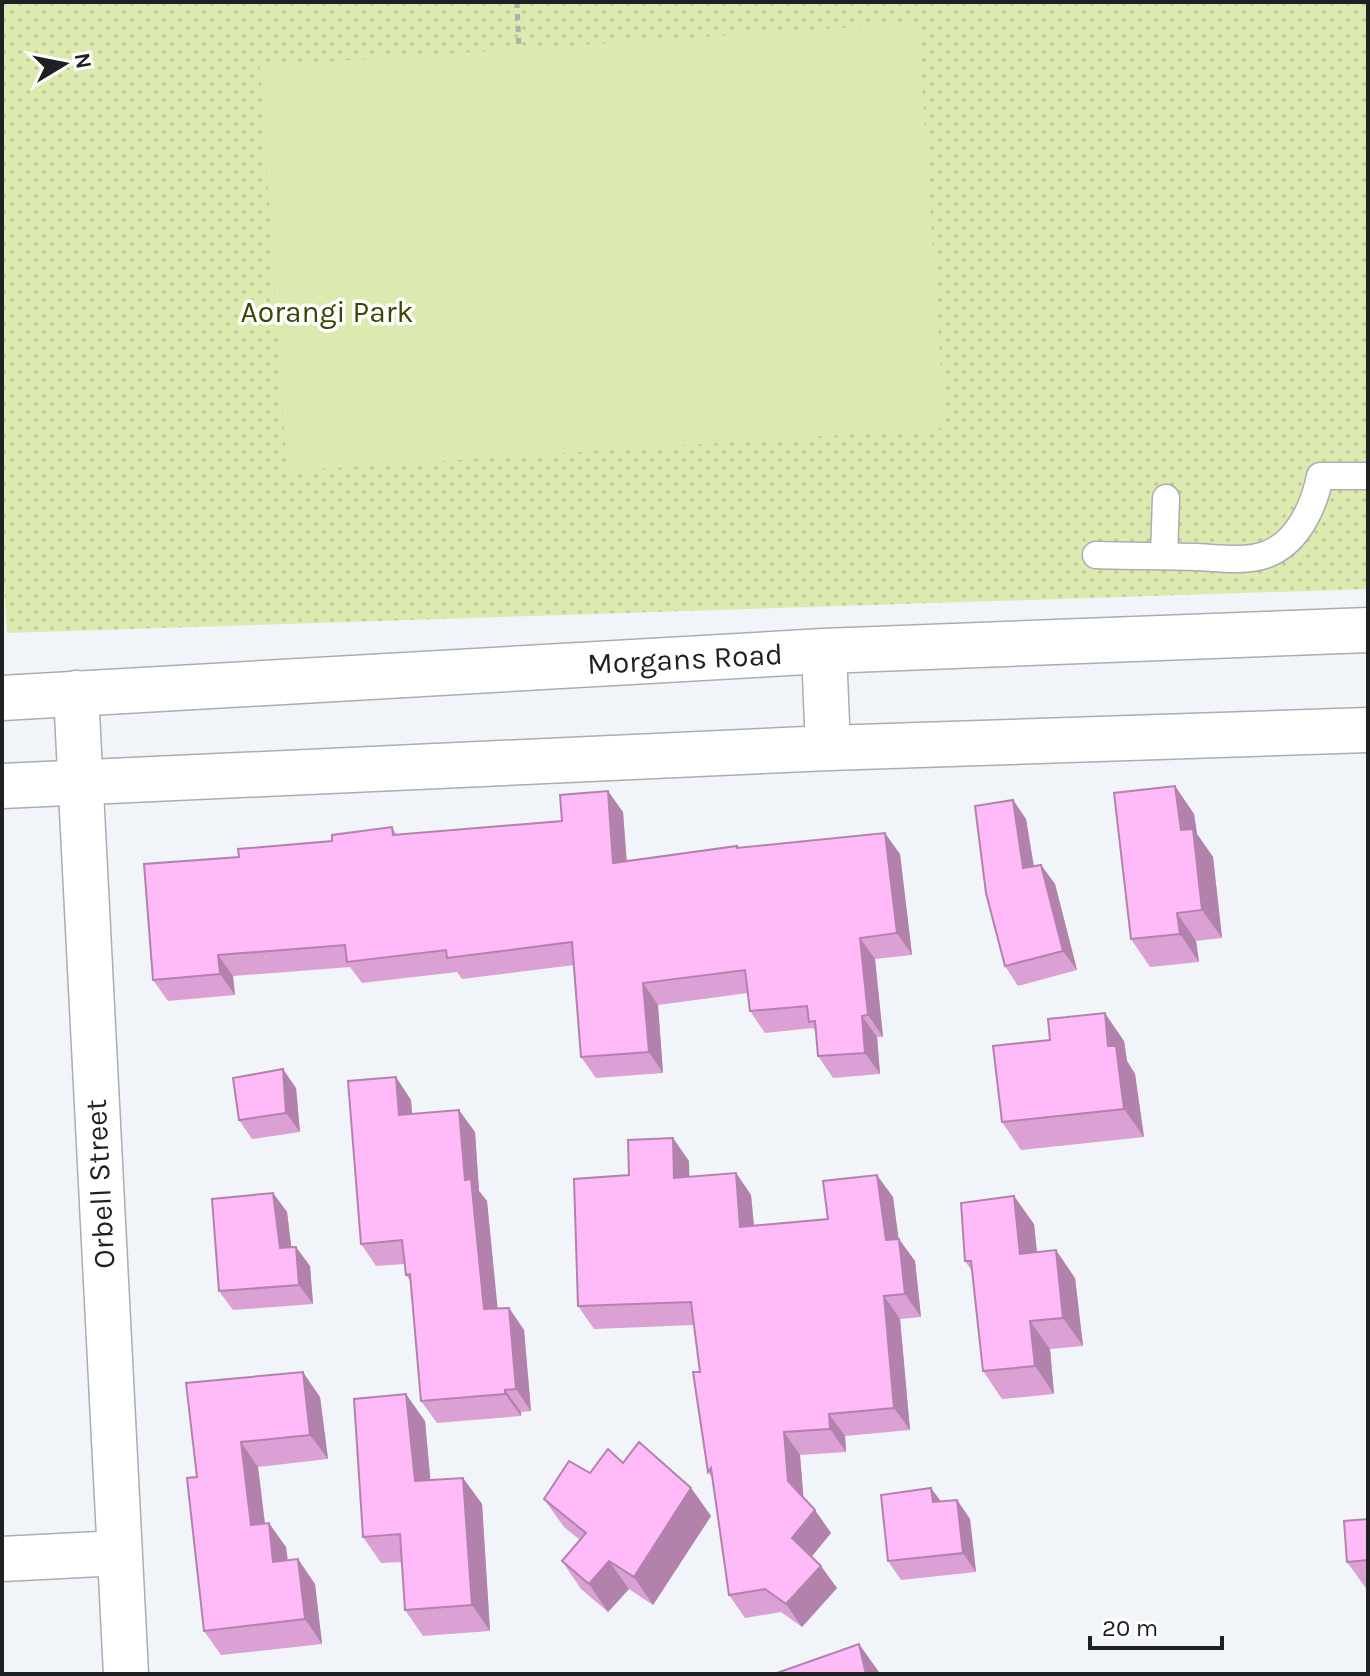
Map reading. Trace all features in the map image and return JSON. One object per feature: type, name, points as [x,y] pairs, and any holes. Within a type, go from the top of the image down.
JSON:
[{"type":"street","name":"Morgans Road","points":[[2,698],[824,651],[1368,630]]},
{"type":"street","points":[[824,651],[828,748]]},
{"type":"street","name":"Orbell Street","points":[[76,693],[126,1674]]},
{"type":"street","points":[[2,786],[828,748],[1368,730]]},
{"type":"street","points":[[2,1559],[119,1553]]},
{"type":"lane","points":[[1096,555],[1241,559],[1266,555],[1282,545],[1303,523],[1316,499],[1320,476],[1368,476]]},
{"type":"lane","points":[[1164,556],[1166,498]]},
{"type":"path","points":[[517,2],[519,49]]},
{"type":"green space","name":"Aorangi Park","points":[[2,2],[1368,2],[1368,589],[7,633],[2,550]]},
{"type":"green space","points":[[918,23],[945,428],[287,471],[260,66]]},
{"type":"building","points":[[1175,786],[1181,830],[1193,829],[1202,910],[1177,913],[1180,934],[1131,939],[1114,793]]},
{"type":"building","points":[[608,791],[613,863],[737,846],[885,833],[897,933],[860,938],[868,1015],[862,1016],[865,1053],[818,1056],[815,1021],[809,1022],[807,1006],[750,1011],[745,970],[643,983],[649,1052],[581,1057],[572,942],[447,958],[446,950],[347,962],[345,945],[218,955],[220,974],[153,980],[144,864],[239,857],[238,849],[332,841],[332,835],[392,827],[393,835],[562,821],[560,795]]},
{"type":"building","points":[[1013,800],[1023,868],[1041,865],[1063,951],[1005,966],[986,893],[975,806]]},
{"type":"building","points":[[1105,1013],[1108,1046],[1116,1046],[1124,1109],[1002,1122],[993,1046],[1050,1040],[1048,1019]]},
{"type":"building","points":[[283,1069],[286,1113],[239,1120],[233,1078]]},
{"type":"building","points":[[396,1077],[399,1115],[459,1110],[465,1180],[471,1179],[484,1309],[509,1308],[516,1389],[505,1390],[505,1394],[421,1401],[410,1274],[406,1275],[402,1240],[361,1244],[348,1081]]},
{"type":"building","points":[[673,1138],[674,1178],[736,1173],[740,1227],[828,1219],[823,1181],[877,1175],[886,1240],[899,1239],[905,1294],[884,1296],[894,1408],[829,1414],[830,1429],[784,1432],[788,1481],[815,1510],[792,1538],[821,1566],[786,1604],[765,1589],[729,1595],[711,1468],[708,1472],[693,1372],[700,1372],[691,1302],[578,1306],[574,1179],[629,1175],[628,1140]]},
{"type":"building","points":[[273,1193],[280,1248],[296,1247],[299,1285],[219,1291],[212,1199]]},
{"type":"building","points":[[1014,1196],[1020,1254],[1056,1250],[1063,1318],[1030,1321],[1035,1366],[983,1371],[971,1261],[965,1261],[961,1203]]},
{"type":"building","points":[[303,1372],[310,1435],[241,1442],[251,1525],[269,1523],[273,1562],[298,1559],[305,1619],[204,1631],[187,1478],[197,1477],[186,1383]]},
{"type":"building","points":[[406,1394],[415,1481],[463,1478],[472,1605],[405,1610],[400,1534],[363,1537],[354,1399]]},
{"type":"building","points":[[639,1442],[691,1488],[634,1577],[609,1561],[589,1584],[562,1561],[586,1533],[544,1499],[569,1461],[590,1473],[608,1449],[623,1463]]},
{"type":"building","points":[[931,1488],[933,1502],[957,1500],[963,1553],[888,1561],[881,1495]]},
{"type":"building","points":[[1368,1519],[1368,1560],[1347,1562],[1344,1521]]},
{"type":"building","points":[[859,1644],[866,1674],[774,1674]]}]
